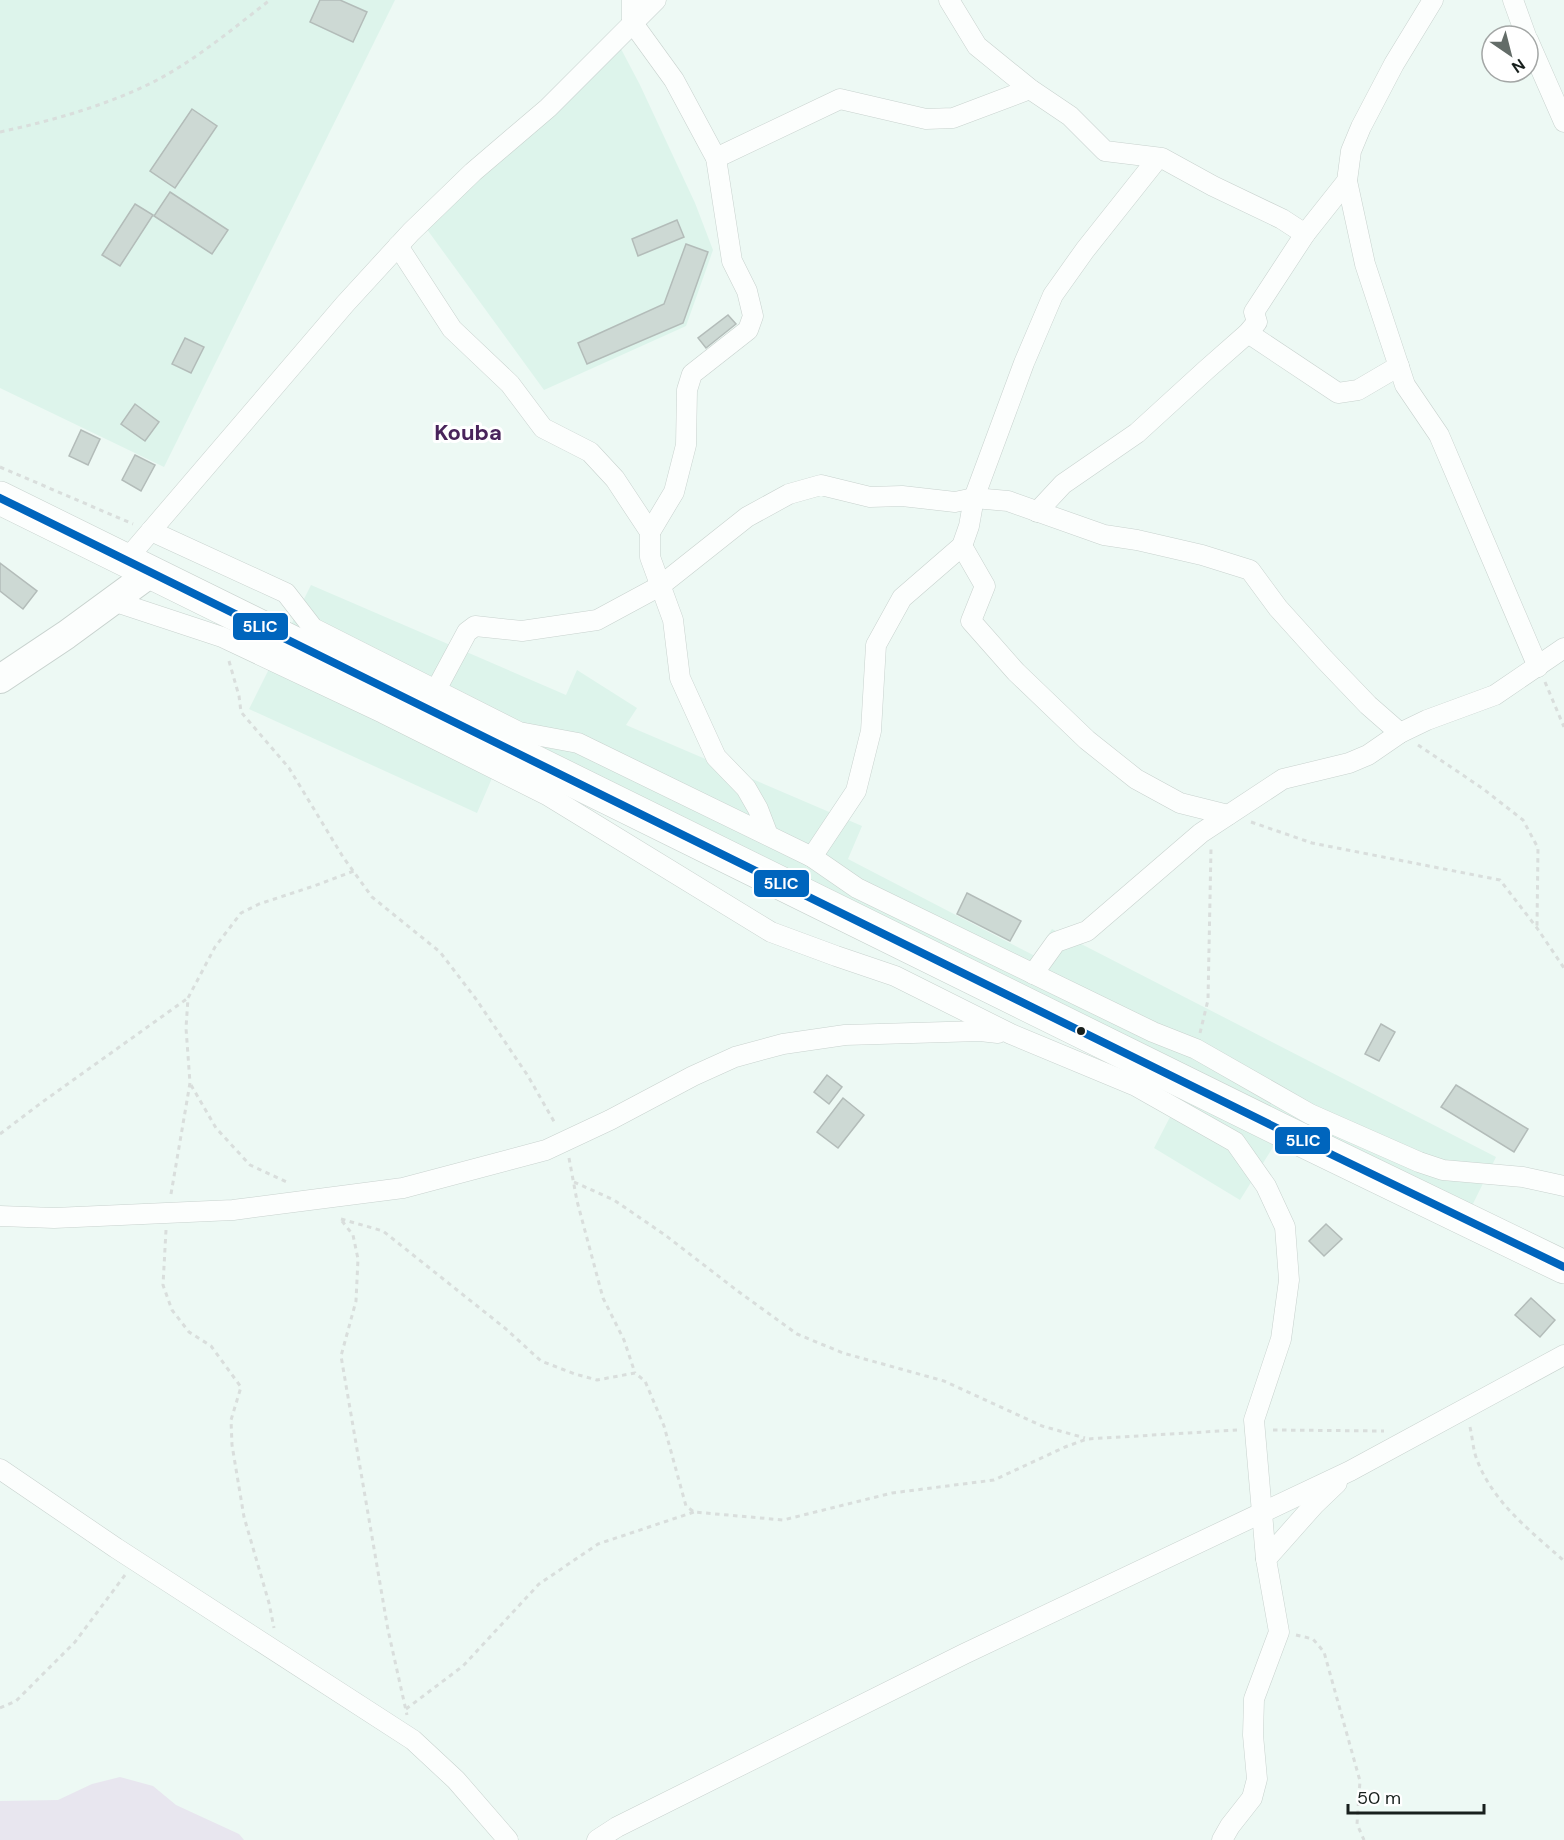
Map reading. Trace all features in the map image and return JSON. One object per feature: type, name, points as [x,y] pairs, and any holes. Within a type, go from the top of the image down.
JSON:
[{"type":"highway","points":[[0,498],[139,566],[431,699],[879,930],[1564,1268]]},
{"type":"street","points":[[632,0],[632,22],[674,80],[716,158],[732,261],[747,291],[753,316],[748,330],[692,374],[687,390],[686,445],[674,492],[650,532],[650,557],[673,620],[680,678],[716,757],[746,788],[768,834]]},
{"type":"street","points":[[0,679],[113,600],[139,566],[152,531],[337,313],[399,246],[473,172],[555,101],[656,0]]},
{"type":"street","points":[[949,0],[977,46],[1030,90],[1070,116],[1105,151],[1161,158],[1282,219],[1305,234]]},
{"type":"street","points":[[1433,0],[1394,64],[1361,127],[1351,151],[1347,181],[1365,264],[1405,385],[1439,435],[1538,667]]},
{"type":"street","points":[[1513,0],[1522,24]]},
{"type":"street","points":[[1540,68],[1564,123]]},
{"type":"street","points":[[716,158],[840,99],[926,119],[953,118],[1030,90]]},
{"type":"street","points":[[812,857],[856,791],[871,731],[876,645],[902,598],[962,546],[969,526],[974,498],[1024,363],[1053,295],[1084,250],[1158,158]]},
{"type":"street","points":[[1037,512],[1063,484],[1137,433],[1248,333],[1257,322],[1254,312],[1305,234],[1347,181]]},
{"type":"street","points":[[399,246],[452,329],[510,384],[543,428],[590,452],[615,479],[650,532]]},
{"type":"street","points":[[1248,333],[1338,393],[1358,390],[1399,366]]},
{"type":"street","points":[[431,699],[467,633],[475,626],[522,631],[597,620],[660,586],[747,517],[789,494],[821,485],[870,497],[902,496],[955,502],[974,498],[1008,501],[1104,535],[1202,555],[1251,570],[1278,608],[1324,659],[1368,705],[1400,733]]},
{"type":"street","points":[[152,531],[286,593],[313,628],[431,699],[519,732],[578,743],[768,834],[812,857],[857,888],[1153,1032],[1196,1049],[1310,1114],[1419,1162],[1443,1170],[1523,1177],[1564,1186]]},
{"type":"street","points":[[962,546],[985,586],[971,621],[1016,672],[1087,740],[1136,779],[1180,803],[1221,820]]},
{"type":"street","points":[[113,600],[222,637],[383,713],[547,795],[771,932],[895,976],[1011,1034],[1136,1086],[1235,1142],[1266,1186],[1285,1227],[1289,1280],[1281,1339],[1254,1420],[1266,1559],[1280,1632],[1254,1699],[1253,1735],[1257,1779],[1252,1798],[1222,1840]]},
{"type":"street","points":[[1033,974],[1056,942],[1087,930],[1201,833],[1283,779],[1349,763],[1368,755],[1400,733],[1427,720],[1495,695],[1564,648]]},
{"type":"street","points":[[0,1216],[54,1218],[233,1210],[403,1188],[546,1150],[735,1057],[783,1044],[845,1035],[980,1031],[1011,1034]]},
{"type":"street","points":[[597,1840],[617,1827],[964,1654],[1350,1470],[1564,1355]]},
{"type":"street","points":[[0,1469],[135,1561],[413,1740],[456,1780],[508,1840]]},
{"type":"street","points":[[1266,1559],[1314,1505],[1350,1470]]},
{"type":"path","points":[[0,132],[87,110],[146,85],[208,48],[270,0]]},
{"type":"path","points":[[0,467],[152,531]]},
{"type":"path","points":[[222,637],[239,696],[241,712],[289,768],[343,857],[372,897],[440,952],[469,990],[528,1076],[566,1141],[590,1254],[603,1298],[624,1340],[635,1374],[645,1381],[663,1426],[686,1506],[693,1512]]},
{"type":"path","points":[[1538,667],[1564,727]]},
{"type":"path","points":[[1400,733],[1482,788],[1523,820],[1538,848],[1538,928]]},
{"type":"path","points":[[1196,1049],[1208,1000],[1221,820],[1312,843],[1500,880],[1538,928],[1564,968]]},
{"type":"path","points":[[0,1134],[41,1102],[188,998]]},
{"type":"path","points":[[190,1083],[216,1128],[250,1165],[325,1199],[353,1235],[358,1259],[356,1301],[341,1356],[388,1630],[413,1740]]},
{"type":"path","points":[[573,1181],[614,1200],[798,1334],[843,1353],[944,1382],[1042,1426],[1087,1439]]},
{"type":"path","points":[[341,1219],[383,1232],[506,1329],[541,1361],[597,1380],[635,1374]]},
{"type":"path","points":[[1466,1408],[1476,1455],[1494,1494],[1509,1511],[1564,1561]]},
{"type":"path","points":[[406,1709],[463,1666],[539,1584],[598,1544],[693,1512],[783,1520],[892,1493],[994,1480],[1087,1439],[1228,1429],[1423,1431]]},
{"type":"path","points":[[0,1708],[16,1701],[75,1642],[135,1561]]},
{"type":"path","points":[[1280,1632],[1313,1639],[1324,1652],[1360,1781],[1358,1824],[1364,1840]]},
{"type":"shaded area","points":[[0,0],[395,0],[164,467],[0,388]]},
{"type":"shaded area","points":[[620,47],[695,203],[713,250],[686,326],[544,390],[426,228]]},
{"type":"shaded area","points":[[311,585],[566,695],[577,670],[637,708],[626,725],[862,826],[848,859],[1035,956],[1052,929],[1496,1157],[1465,1220],[1283,1131],[1240,1200],[1154,1148],[1187,1084],[505,748],[477,813],[249,709]]},
{"type":"shaded area","points":[[120,1777],[153,1786],[176,1805],[239,1834],[244,1840],[0,1840],[0,1801],[58,1800],[92,1784]]},
{"type":"building","points":[[320,0],[340,0],[367,12],[353,42],[310,22]]},
{"type":"building","points":[[192,109],[217,126],[175,188],[150,171]]},
{"type":"building","points":[[170,192],[228,230],[212,254],[154,216]]},
{"type":"building","points":[[135,204],[153,215],[120,266],[102,255]]},
{"type":"building","points":[[677,220],[684,237],[638,256],[632,239]]},
{"type":"building","points":[[686,244],[708,252],[683,323],[587,364],[578,343],[664,304]]},
{"type":"building","points":[[728,315],[736,324],[706,348],[698,338]]},
{"type":"building","points":[[185,338],[204,347],[191,373],[172,364]]},
{"type":"building","points":[[135,404],[159,422],[145,441],[121,424]]},
{"type":"building","points":[[81,430],[100,439],[88,465],[69,456]]},
{"type":"building","points":[[135,455],[155,465],[141,491],[122,480]]},
{"type":"building","points":[[0,563],[37,591],[23,609],[0,591]]},
{"type":"building","points":[[967,893],[1021,921],[1010,941],[957,914]]},
{"type":"building","points":[[1381,1024],[1395,1032],[1379,1061],[1365,1054]]},
{"type":"building","points":[[827,1075],[842,1087],[829,1104],[814,1092]]},
{"type":"building","points":[[1456,1085],[1528,1129],[1514,1152],[1441,1107]]},
{"type":"building","points":[[843,1098],[864,1115],[838,1148],[817,1132]]},
{"type":"building","points":[[1326,1224],[1342,1239],[1324,1256],[1309,1241]]},
{"type":"building","points":[[1531,1298],[1555,1320],[1540,1337],[1515,1315]]},
{"type":"transit line","name":"5LIC","points":[[0,498],[1283,1131],[1564,1267]]},
{"type":"district","name":"Kouba","points":[[468,432]]}]
